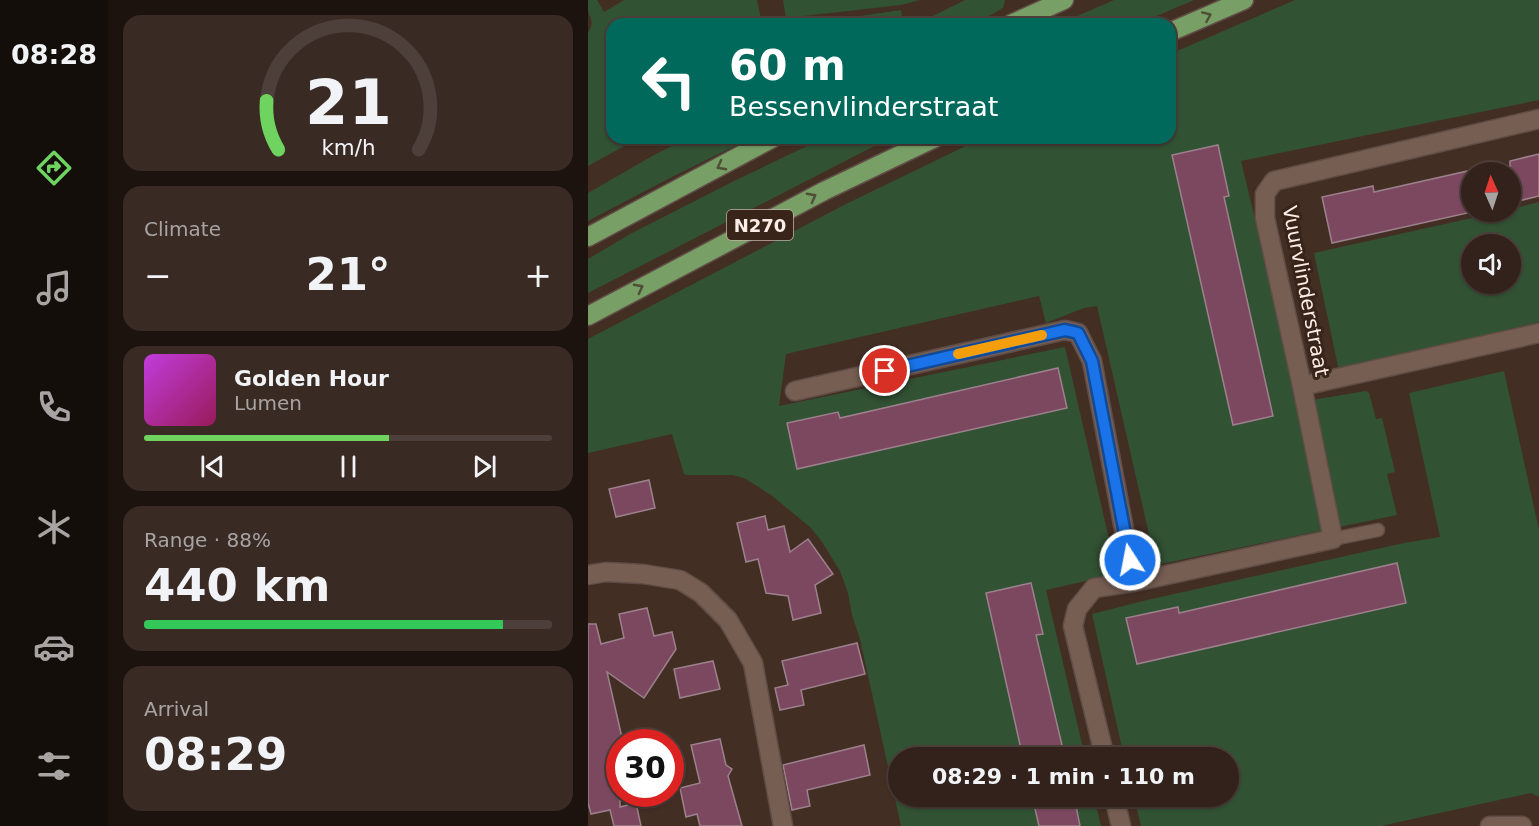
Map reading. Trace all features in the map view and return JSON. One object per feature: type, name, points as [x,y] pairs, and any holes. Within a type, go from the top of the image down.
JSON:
[{"type":"main road","points":[[1024,18],[1064,0]]},
{"type":"main road","points":[[1176,29],[1244,0]]},
{"type":"main road","points":[[588,237],[762,144]]},
{"type":"main road","name":"N270","points":[[588,316],[824,191],[922,144]]},
{"type":"street","name":"Vuurvlinderstraat","points":[[1333,539],[1265,218],[1265,194],[1274,181],[1539,119]]},
{"type":"street","points":[[795,391],[1065,330],[1078,333],[1092,361],[1134,582]]},
{"type":"street","points":[[1302,386],[1539,333]]},
{"type":"street","points":[[1102,747],[1073,626],[1077,609],[1094,588],[1134,582],[1333,539]]},
{"type":"street","points":[[588,575],[606,572],[643,574],[680,580],[701,593],[728,620],[753,663],[783,826]]},
{"type":"street","points":[[1117,807],[1121,826]]},
{"type":"street","points":[[1491,826],[1522,826]]},
{"type":"lane","points":[[1333,539],[1378,530]]},
{"type":"green space","points":[[588,0],[597,0],[604,12],[624,0],[757,0],[761,18],[606,18],[606,144],[628,144],[588,166],[588,33],[592,24]]},
{"type":"green space","points":[[783,0],[920,0],[901,5],[786,18]]},
{"type":"green space","points":[[965,0],[1005,0],[1003,8],[986,18],[929,18]]},
{"type":"green space","points":[[1114,0],[1194,0],[1152,18],[1073,18]]},
{"type":"green space","points":[[1295,0],[1539,0],[1539,100],[1241,161],[1299,402],[1366,391],[1369,393],[1376,419],[1382,418],[1395,472],[1387,474],[1397,515],[1156,565],[1097,306],[1084,308],[1046,323],[1039,296],[786,354],[779,406],[1065,347],[1117,574],[1046,590],[1083,747],[888,747],[888,767],[848,593],[840,571],[822,542],[811,528],[771,495],[744,478],[732,475],[684,474],[672,434],[588,453],[588,339],[844,205],[970,144],[1176,144],[1176,51]]},
{"type":"green space","points":[[901,10],[902,17],[900,18],[847,18]]},
{"type":"green space","points":[[676,144],[739,144],[588,221],[588,193]]},
{"type":"green space","points":[[811,144],[878,144],[588,293],[588,259],[632,233]]},
{"type":"green space","points":[[1539,202],[1539,322],[1339,371],[1314,253],[1461,220],[1521,222],[1521,206]]},
{"type":"green space","points":[[1504,371],[1539,530],[1539,797],[1531,793],[1381,826],[1141,826],[1136,807],[1239,807],[1239,747],[1122,747],[1092,614],[1404,543],[1440,537],[1409,393]]},
{"type":"green space","points":[[897,807],[1096,807],[1101,826],[901,826]]},
{"type":"building","points":[[1218,145],[1229,196],[1224,197],[1273,416],[1233,425],[1172,155]]},
{"type":"building","points":[[1539,154],[1539,196],[1521,200],[1521,162],[1510,161]]},
{"type":"building","points":[[1461,172],[1461,214],[1332,243],[1322,197],[1373,186],[1374,192]]},
{"type":"building","points":[[1058,368],[1067,408],[797,469],[787,423],[838,412],[840,418]]},
{"type":"building","points":[[649,480],[655,508],[616,517],[609,489]]},
{"type":"building","points":[[765,516],[768,530],[784,526],[790,552],[808,539],[833,574],[815,585],[821,613],[793,620],[788,596],[766,593],[758,559],[746,562],[737,523]]},
{"type":"building","points":[[1397,563],[1406,603],[1137,664],[1126,618],[1178,607],[1179,613]]},
{"type":"building","points":[[1031,583],[1043,634],[1036,635],[1062,747],[1021,747],[986,593]]},
{"type":"building","points":[[647,608],[654,636],[672,632],[676,649],[644,698],[607,672],[620,729],[606,729],[606,807],[637,807],[641,826],[614,826],[610,810],[591,814],[588,803],[588,624],[596,624],[601,644],[624,638],[619,614]]},
{"type":"building","points":[[857,643],[865,674],[801,690],[804,705],[780,710],[775,688],[788,685],[782,661]]},
{"type":"building","points":[[713,661],[720,689],[680,698],[674,669]]},
{"type":"building","points":[[720,739],[726,765],[732,769],[728,776],[742,826],[700,826],[697,814],[686,817],[684,787],[700,783],[691,745]]},
{"type":"building","points":[[864,745],[870,775],[807,790],[810,806],[792,810],[783,765]]},
{"type":"building","points":[[1035,807],[1076,807],[1080,826],[1039,826]]},
{"type":"slow traffic","points":[[958,354],[1042,335]]},
{"type":"route","points":[[885,371],[1065,330],[1078,333],[1092,361],[1130,560]]}]
